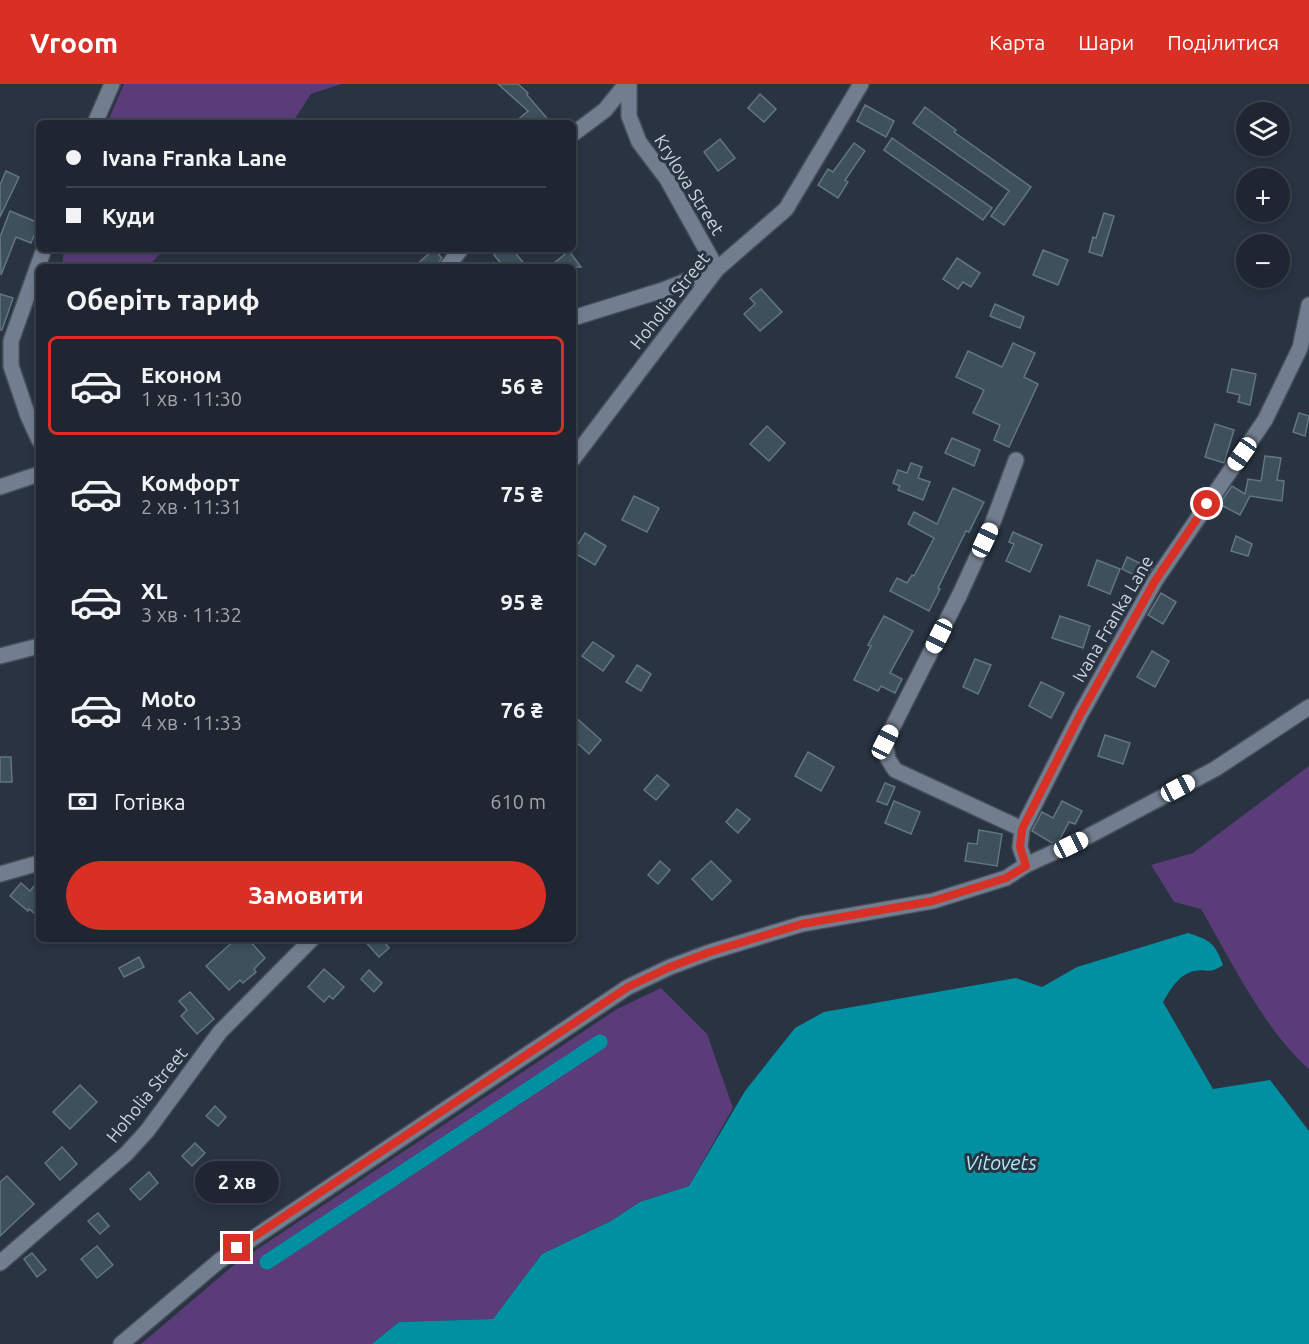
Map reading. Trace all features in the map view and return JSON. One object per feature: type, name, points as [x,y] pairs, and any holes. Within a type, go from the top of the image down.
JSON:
[{"type":"street","points":[[95,120],[112,84]]},
{"type":"street","name":"Krylova Street","points":[[576,132],[604,110],[628,84]]},
{"type":"street","name":"Krylova Street","points":[[628,84],[629,117],[639,142],[667,179],[717,269]]},
{"type":"street","name":"Hoholia Street","points":[[576,455],[717,269],[786,209],[861,84]]},
{"type":"street","points":[[449,264],[459,252]]},
{"type":"street","points":[[576,317],[654,293],[717,269]]},
{"type":"street","points":[[36,272],[12,341],[11,366],[36,433]]},
{"type":"street","name":"Ivana Franka Lane","points":[[1022,829],[1080,715],[1155,581],[1265,420],[1300,348],[1309,305]]},
{"type":"street","points":[[1016,460],[993,522],[960,594],[885,742],[888,759],[895,770],[1022,829],[1020,847],[1026,866]]},
{"type":"street","points":[[0,487],[36,475]]},
{"type":"street","points":[[0,656],[36,647]]},
{"type":"street","points":[[121,1344],[219,1261],[628,987],[670,967],[710,952],[802,924],[933,901],[1006,878],[1215,769],[1309,707]]},
{"type":"street","points":[[0,874],[36,864]]},
{"type":"street","name":"Hoholia Street","points":[[0,1263],[126,1154],[166,1106],[220,1032],[309,942]]},
{"type":"shaded area","points":[[124,84],[341,84],[311,94],[294,120],[108,120]]},
{"type":"shaded area","points":[[64,252],[162,252],[150,264],[62,264]]},
{"type":"shaded area","points":[[1309,766],[1309,1069],[1293,1053],[1263,1015],[1201,909],[1174,902],[1151,865],[1193,853]]},
{"type":"shaded area","points":[[661,988],[707,1034],[733,1108],[689,1186],[640,1202],[611,1221],[542,1254],[493,1319],[399,1322],[372,1344],[141,1344],[235,1264],[617,1009]]},
{"type":"water","name":"Vitovets","points":[[1188,933],[1211,943],[1223,965],[1211,971],[1199,970],[1188,973],[1176,983],[1163,1002],[1213,1089],[1270,1080],[1309,1131],[1309,1344],[372,1344],[399,1322],[493,1319],[542,1254],[611,1221],[640,1202],[689,1186],[745,1091],[795,1028],[824,1012],[1016,978],[1042,987],[1077,967]]},
{"type":"building","points":[[498,84],[518,84],[528,93],[527,95],[548,120],[518,120],[528,111]]},
{"type":"building","points":[[760,94],[776,109],[764,122],[748,108]]},
{"type":"building","points":[[865,105],[894,121],[886,137],[857,121]]},
{"type":"building","points":[[925,107],[956,130],[954,132],[1031,187],[1004,225],[991,216],[1009,191],[913,123]]},
{"type":"building","points":[[892,138],[992,208],[983,220],[884,150]]},
{"type":"building","points":[[720,139],[735,158],[718,171],[704,152]]},
{"type":"building","points":[[854,143],[865,151],[845,180],[848,182],[838,198],[818,185],[828,169],[833,172]]},
{"type":"building","points":[[6,171],[19,177],[0,217],[0,185]]},
{"type":"building","points":[[10,211],[36,222],[36,230],[31,243],[16,237],[1,275],[0,237]]},
{"type":"building","points":[[1104,213],[1114,216],[1102,256],[1089,252]]},
{"type":"building","points":[[1043,250],[1068,260],[1058,285],[1033,275]]},
{"type":"building","points":[[431,252],[437,252],[442,258],[438,264],[417,264]]},
{"type":"building","points":[[498,252],[514,252],[524,264],[502,264],[494,255]]},
{"type":"building","points":[[570,252],[581,267],[576,267],[576,264],[553,264]]},
{"type":"building","points":[[957,258],[980,273],[971,287],[963,282],[958,289],[943,279]]},
{"type":"building","points":[[761,289],[782,312],[760,331],[744,314],[755,304],[750,298]]},
{"type":"building","points":[[0,294],[13,298],[2,330],[0,330]]},
{"type":"building","points":[[995,304],[1024,317],[1020,328],[990,316]]},
{"type":"building","points":[[1013,343],[1035,353],[1024,377],[1038,384],[1009,447],[994,440],[1000,425],[973,413],[984,390],[956,377],[968,351],[1002,367]]},
{"type":"building","points":[[1232,369],[1256,374],[1250,405],[1238,402],[1240,395],[1227,392]]},
{"type":"building","points":[[1299,413],[1309,416],[1305,436],[1293,432]]},
{"type":"building","points":[[1215,424],[1234,430],[1224,463],[1205,457]]},
{"type":"building","points":[[767,426],[785,443],[769,461],[750,444]]},
{"type":"building","points":[[952,438],[980,450],[974,466],[945,453]]},
{"type":"building","points":[[1265,456],[1281,458],[1277,480],[1284,481],[1282,501],[1250,496],[1240,515],[1219,504],[1232,486],[1245,494],[1248,479],[1261,481]]},
{"type":"building","points":[[911,463],[922,467],[918,478],[930,482],[923,500],[898,490],[900,486],[893,483],[898,470],[907,473]]},
{"type":"building","points":[[953,488],[984,502],[969,532],[966,531],[929,611],[890,591],[897,578],[907,583],[912,575],[914,576],[934,538],[908,524],[914,512],[937,524]]},
{"type":"building","points":[[634,496],[659,508],[647,532],[622,520]]},
{"type":"building","points":[[1013,532],[1042,545],[1030,572],[1006,561],[1014,544],[1009,542]]},
{"type":"building","points":[[585,533],[606,546],[595,565],[576,554],[576,547]]},
{"type":"building","points":[[1236,536],[1252,544],[1248,556],[1231,551]]},
{"type":"building","points":[[1127,557],[1152,569],[1144,580],[1122,569]]},
{"type":"building","points":[[1097,560],[1120,569],[1110,594],[1088,585]]},
{"type":"building","points":[[1161,593],[1176,602],[1163,624],[1148,615]]},
{"type":"building","points":[[884,616],[913,631],[890,673],[902,679],[895,693],[881,686],[878,691],[854,680],[871,646],[868,645]]},
{"type":"building","points":[[1060,616],[1090,626],[1083,648],[1052,638]]},
{"type":"building","points":[[593,642],[614,656],[603,671],[582,656]]},
{"type":"building","points":[[1152,651],[1169,661],[1155,687],[1137,677]]},
{"type":"building","points":[[975,659],[991,665],[978,694],[963,687]]},
{"type":"building","points":[[637,665],[651,674],[641,691],[626,682]]},
{"type":"building","points":[[1041,682],[1064,693],[1051,718],[1029,706]]},
{"type":"building","points":[[576,718],[601,740],[589,754],[576,742]]},
{"type":"building","points":[[1105,735],[1130,743],[1123,764],[1098,756]]},
{"type":"building","points":[[808,752],[834,767],[821,791],[795,776]]},
{"type":"building","points":[[0,757],[11,757],[12,782],[0,782]]},
{"type":"building","points":[[657,775],[669,785],[656,800],[644,790]]},
{"type":"building","points":[[885,783],[895,787],[887,805],[877,801]]},
{"type":"building","points":[[894,801],[920,812],[911,834],[885,823]]},
{"type":"building","points":[[1062,801],[1082,811],[1075,824],[1069,822],[1060,839],[1052,843],[1032,831],[1042,812],[1053,818]]},
{"type":"building","points":[[737,809],[750,819],[738,833],[726,822]]},
{"type":"building","points":[[979,830],[1002,834],[997,866],[965,861],[968,843],[977,844]]},
{"type":"building","points":[[660,861],[670,870],[658,884],[648,875]]},
{"type":"building","points":[[711,861],[731,881],[712,900],[692,879]]},
{"type":"building","points":[[21,883],[30,891],[36,884],[36,911],[34,913],[29,909],[28,911],[10,896]]},
{"type":"building","points":[[233,942],[251,942],[265,958],[254,969],[256,972],[243,983],[240,980],[229,990],[206,966]]},
{"type":"building","points":[[366,942],[384,942],[389,948],[379,957]]},
{"type":"building","points":[[139,957],[144,967],[124,977],[119,968]]},
{"type":"building","points":[[324,969],[344,987],[333,999],[329,996],[324,1002],[308,987]]},
{"type":"building","points":[[369,970],[382,983],[374,992],[361,979]]},
{"type":"building","points":[[190,992],[214,1019],[197,1034],[181,1016],[187,1010],[179,1001]]},
{"type":"building","points":[[80,1085],[97,1102],[70,1129],[53,1112]]},
{"type":"building","points":[[215,1106],[226,1117],[218,1126],[206,1116]]},
{"type":"building","points":[[195,1143],[205,1153],[192,1166],[182,1156]]},
{"type":"building","points":[[62,1147],[77,1164],[60,1180],[45,1163]]},
{"type":"building","points":[[149,1172],[158,1183],[140,1200],[130,1189]]},
{"type":"building","points":[[7,1176],[34,1204],[0,1236],[0,1182]]},
{"type":"building","points":[[98,1213],[109,1226],[100,1234],[88,1221]]},
{"type":"building","points":[[97,1246],[113,1265],[97,1278],[81,1259]]},
{"type":"building","points":[[32,1253],[46,1270],[37,1277],[24,1259]]},
{"type":"waterway","points":[[267,1262],[600,1042]]},
{"type":"route","points":[[237,1248],[628,987],[670,967],[710,952],[802,924],[933,901],[1006,878],[1026,866],[1020,847],[1022,829],[1080,715],[1155,581],[1207,504]]}]
